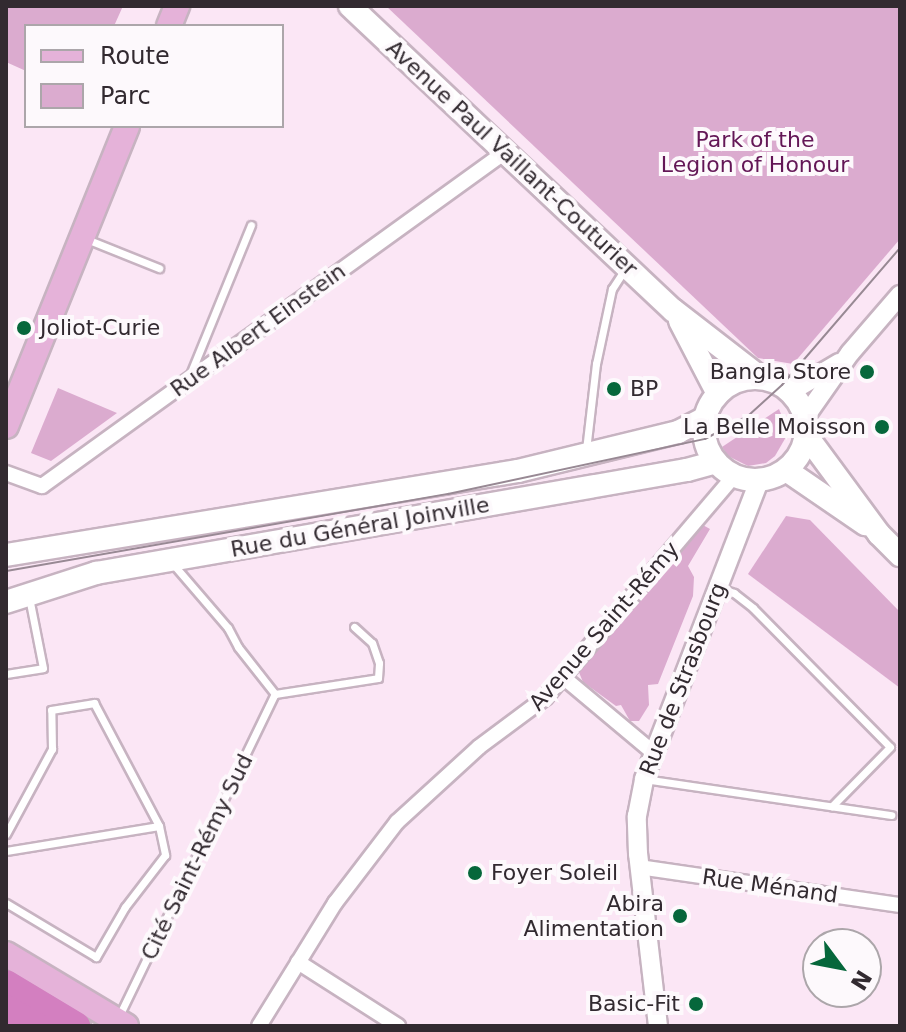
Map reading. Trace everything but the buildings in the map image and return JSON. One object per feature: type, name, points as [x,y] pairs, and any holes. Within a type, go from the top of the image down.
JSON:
[{"type":"highway","points":[[6,984],[76,1026]]},
{"type":"highway","points":[[6,1009],[35,1026]]},
{"type":"main road","name":"Avenue Paul Vaillant-Couturier","points":[[350,6],[673,310],[761,378]]},
{"type":"main road","points":[[6,426],[126,128]]},
{"type":"main road","name":"Avenue Paul Vaillant-Couturier","points":[[673,310],[718,394]]},
{"type":"main road","points":[[806,426],[797,459],[786,470],[759,481],[733,477],[716,462],[706,443],[705,418],[718,394],[745,379],[761,378],[790,392],[806,426],[879,534]]},
{"type":"main road","name":"Rue du Général Joinville","points":[[6,555],[423,489],[586,457],[678,432],[705,418]]},
{"type":"main road","name":"Rue du Général Joinville","points":[[6,602],[96,573],[687,470],[716,462]]},
{"type":"main road","points":[[786,470],[879,534],[900,555]]},
{"type":"main road","points":[[6,954],[121,1023]]},
{"type":"street","name":"Rue Albert Einstein","points":[[6,473],[42,486],[505,152]]},
{"type":"street","points":[[806,426],[850,353],[900,295]]},
{"type":"street","points":[[790,392],[850,353]]},
{"type":"street","name":"Avenue Saint-Rémy","points":[[259,1026],[335,903],[397,822],[479,747],[535,706],[733,477]]},
{"type":"street","name":"Rue de Strasbourg","points":[[658,1026],[639,867],[637,816],[644,779],[759,481]]},
{"type":"street","points":[[563,677],[654,753]]},
{"type":"street","name":"Rue Ménand","points":[[639,867],[900,905]]},
{"type":"street","points":[[298,962],[398,1026]]},
{"type":"lane","points":[[187,382],[251,225]]},
{"type":"lane","points":[[82,237],[159,268]]},
{"type":"lane","points":[[586,457],[599,349],[612,289],[627,267]]},
{"type":"lane","points":[[168,560],[228,628],[238,647],[275,694],[378,678],[379,663],[372,643],[354,627]]},
{"type":"lane","points":[[718,588],[734,593],[753,608],[890,747],[832,806]]},
{"type":"lane","points":[[6,674],[44,672],[28,593]]},
{"type":"lane","name":"Cité Saint-Rémy Sud","points":[[121,1023],[275,694]]},
{"type":"lane","points":[[6,834],[52,749],[50,706],[94,703],[159,826],[165,855],[125,907],[96,957],[6,903]]},
{"type":"lane","points":[[644,779],[891,815]]},
{"type":"lane","points":[[6,851],[159,826]]},
{"type":"green space","points":[[6,6],[123,6],[115,24],[24,24],[24,70],[6,62]]},
{"type":"green space","name":"Park of the Legion of Honour","points":[[386,6],[900,6],[900,239],[793,364],[758,358]]},
{"type":"green space","points":[[58,388],[117,413],[51,461],[31,453]]},
{"type":"green space","points":[[779,409],[786,427],[786,437],[775,456],[766,463],[748,466],[728,456],[722,447]]},
{"type":"green space","points":[[786,516],[810,520],[900,612],[900,688],[748,574]]},
{"type":"green space","points":[[701,524],[710,529],[688,566],[694,577],[693,596],[658,684],[648,685],[649,705],[639,721],[630,721],[621,705],[616,706],[583,682],[578,670]]},
{"type":"tram line","points":[[6,571],[448,494],[705,439],[749,415],[782,385],[900,248]]},
{"type":"place","name":"Joliot-Curie","points":[[24,328]]},
{"type":"place","name":"Bangla Store","points":[[867,372]]},
{"type":"place","name":"BP","points":[[614,389]]},
{"type":"place","name":"La Belle Moisson","points":[[882,427]]},
{"type":"place","name":"Foyer Soleil","points":[[475,873]]},
{"type":"place","name":"Abira Alimentation","points":[[680,916]]},
{"type":"place","name":"Basic-Fit","points":[[696,1004]]}]
